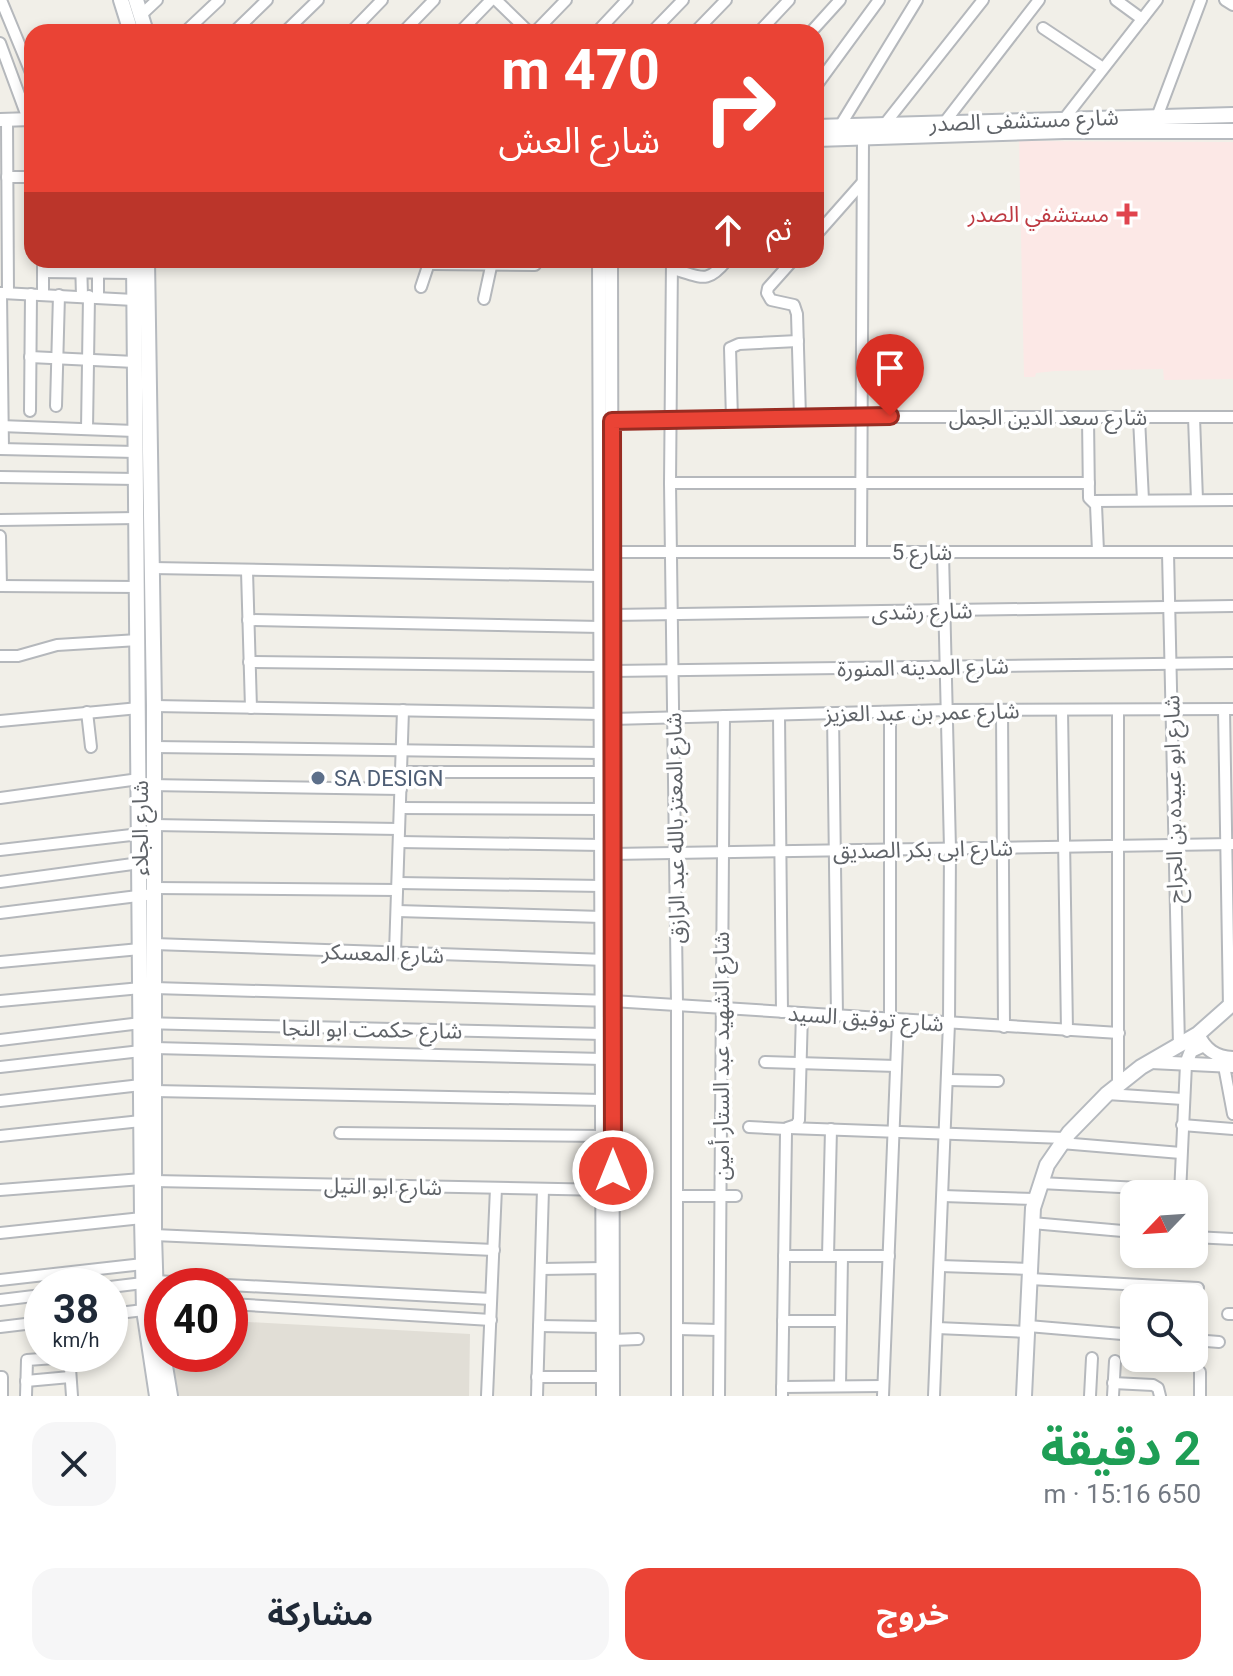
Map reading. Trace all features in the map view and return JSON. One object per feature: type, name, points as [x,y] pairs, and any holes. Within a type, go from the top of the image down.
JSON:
[{"type":"main road","points":[[121,0],[128,24]]},
{"type":"main road","name":"شارع مستشفى الصدر","points":[[824,134],[840,126],[1233,115]]},
{"type":"main road","name":"شارع مستشفى الصدر","points":[[824,137],[1064,131],[1233,131]]},
{"type":"main road","name":"شارع الجلاء","points":[[134,268],[137,518],[152,568],[140,834],[140,863],[149,892]]},
{"type":"main road","name":"شارع الجلاء","points":[[144,1268],[142,1218],[148,1180],[147,947],[154,825],[144,783],[154,747],[138,640],[138,587],[144,548],[147,268]]},
{"type":"main road","points":[[1024,1396],[1032,1223],[1040,1183],[1063,1140],[1112,1090],[1151,1062],[1179,1046],[1201,1039],[1231,1006]]},
{"type":"main road","name":"شارع الجلاء","points":[[148,1088],[141,1121],[154,1235],[150,1268]]},
{"type":"main road","name":"شارع الجلاء","points":[[153,1372],[157,1396]]},
{"type":"main road","name":"شارع الجلاء","points":[[166,1372],[170,1396]]},
{"type":"street","points":[[1,0],[24,56]]},
{"type":"street","points":[[138,7],[157,0]]},
{"type":"street","points":[[194,24],[219,0]]},
{"type":"street","points":[[242,24],[267,0]]},
{"type":"street","points":[[293,24],[318,0]]},
{"type":"street","points":[[359,24],[382,0]]},
{"type":"street","points":[[411,24],[434,0]]},
{"type":"street","points":[[468,24],[494,0],[520,24]]},
{"type":"street","points":[[543,24],[566,0]]},
{"type":"street","points":[[604,24],[627,0]]},
{"type":"street","points":[[660,24],[683,0]]},
{"type":"street","points":[[703,24],[726,0]]},
{"type":"street","points":[[766,24],[789,0]]},
{"type":"street","points":[[818,24],[840,0]]},
{"type":"street","points":[[824,75],[879,0]]},
{"type":"street","points":[[840,126],[917,0]]},
{"type":"street","points":[[884,125],[983,0]]},
{"type":"street","points":[[944,123],[1039,0]]},
{"type":"street","points":[[1116,0],[1142,19]]},
{"type":"street","points":[[1064,119],[1157,0]]},
{"type":"street","points":[[1157,117],[1201,0]]},
{"type":"street","points":[[1225,0],[1233,5]]},
{"type":"street","points":[[1043,28],[1103,68]]},
{"type":"street","points":[[0,43],[24,104]]},
{"type":"street","points":[[24,119],[4,120],[7,177],[2,449],[136,452]]},
{"type":"street","points":[[861,552],[863,137]]},
{"type":"street","points":[[7,177],[24,177]]},
{"type":"street","points":[[824,226],[862,183]]},
{"type":"street","points":[[43,268],[43,294]]},
{"type":"street","points":[[56,268],[81,272],[122,268]]},
{"type":"street","points":[[81,268],[90,296]]},
{"type":"street","points":[[87,429],[90,296],[98,268]]},
{"type":"street","points":[[421,287],[427,268]]},
{"type":"street","points":[[484,299],[491,268]]},
{"type":"street","points":[[599,268],[600,576],[612,615],[606,668],[606,716],[608,1190],[613,1396]]},
{"type":"street","points":[[606,668],[601,627],[612,552],[611,268]]},
{"type":"street","name":"شارع المعتز بالله عبد الرازق","points":[[672,268],[670,483],[676,853],[677,1396]]},
{"type":"street","points":[[683,268],[712,276],[720,268]]},
{"type":"street","points":[[786,268],[767,293],[771,300],[794,305],[797,314],[800,417]]},
{"type":"street","points":[[3,293],[134,300]]},
{"type":"street","points":[[30,411],[31,294]]},
{"type":"street","points":[[56,406],[59,295]]},
{"type":"street","points":[[732,419],[730,348],[739,344],[798,341]]},
{"type":"street","points":[[30,357],[135,362]]},
{"type":"street","name":"شارع سعد الدين الجمل","points":[[612,421],[862,416],[1233,417]]},
{"type":"street","points":[[1194,417],[1197,500]]},
{"type":"street","points":[[1088,418],[1089,498],[1094,501],[1233,500]]},
{"type":"street","points":[[1139,418],[1143,500]]},
{"type":"street","points":[[1,426],[135,431]]},
{"type":"street","points":[[0,477],[137,479]]},
{"type":"street","points":[[670,483],[1089,483]]},
{"type":"street","points":[[1094,501],[1098,551]]},
{"type":"street","points":[[0,520],[137,518]]},
{"type":"street","points":[[0,536],[1,586],[138,587]]},
{"type":"street","name":"شارع 5","points":[[612,552],[1233,552]]},
{"type":"street","points":[[934,1396],[949,1023],[950,849],[943,553]]},
{"type":"street","name":"شارع ابو عبيده بن الجراح","points":[[1168,553],[1179,1046]]},
{"type":"street","points":[[152,568],[600,576]]},
{"type":"street","points":[[247,571],[251,708]]},
{"type":"street","name":"شارع رشدى","points":[[612,615],[1233,606]]},
{"type":"street","points":[[248,620],[601,627]]},
{"type":"street","points":[[0,656],[18,656],[57,645],[138,640]]},
{"type":"street","name":"شارع المدينه المنورة","points":[[249,662],[673,670],[1233,663]]},
{"type":"street","name":"شارع عمر بن عبد العزيز","points":[[0,721],[146,707],[674,718],[947,710],[1228,709]]},
{"type":"street","points":[[1228,709],[1231,1006]]},
{"type":"street","points":[[395,953],[403,710]]},
{"type":"street","points":[[1002,710],[1004,1027]]},
{"type":"street","points":[[1062,710],[1067,1031]]},
{"type":"street","points":[[1118,710],[1119,1033],[1112,1090],[1183,1099]]},
{"type":"street","points":[[87,712],[91,747]]},
{"type":"street","points":[[787,1129],[782,1391],[840,1386],[883,1391],[896,1066],[890,713]]},
{"type":"street","points":[[833,714],[837,1016]]},
{"type":"street","points":[[779,715],[782,1012]]},
{"type":"street","points":[[606,716],[601,753],[601,809],[607,849],[602,886],[607,960]]},
{"type":"street","name":"شارع الشهيد عبد الستار أمين","points":[[719,1396],[724,716]]},
{"type":"street","points":[[154,747],[601,753]]},
{"type":"street","points":[[401,772],[601,772]]},
{"type":"street","points":[[0,798],[144,783],[401,789]]},
{"type":"street","points":[[400,808],[601,809]]},
{"type":"street","points":[[154,825],[399,829]]},
{"type":"street","points":[[0,850],[140,834]]},
{"type":"street","name":"شارع ابى بكر الصديق","points":[[399,842],[676,853],[1230,844]]},
{"type":"street","points":[[0,882],[140,863]]},
{"type":"street","points":[[0,913],[149,892],[602,886]]},
{"type":"street","points":[[397,911],[602,917]]},
{"type":"street","name":"شارع المعسكر","points":[[0,962],[147,947],[607,960]]},
{"type":"street","name":"شارع توفيق السيد","points":[[0,1001],[147,988],[607,1000],[1119,1033]]},
{"type":"street","points":[[603,1396],[608,1190],[603,1136],[603,1034],[607,1000]]},
{"type":"street","points":[[787,1129],[798,1122],[802,1013]]},
{"type":"street","name":"شارع حكمت ابو النجا","points":[[0,1040],[147,1024],[603,1034]]},
{"type":"street","points":[[1180,1180],[1183,1099],[1186,1064],[1191,1051],[1201,1039],[1230,1063]]},
{"type":"street","points":[[0,1067],[147,1049],[603,1059]]},
{"type":"street","points":[[765,1062],[896,1066]]},
{"type":"street","points":[[1151,1062],[1230,1063]]},
{"type":"street","points":[[1230,1063],[1233,1114]]},
{"type":"street","points":[[948,1080],[998,1081]]},
{"type":"street","points":[[0,1101],[148,1088],[603,1100]]},
{"type":"street","points":[[0,1136],[141,1121]]},
{"type":"street","points":[[1182,1125],[1233,1129]]},
{"type":"street","points":[[749,1127],[946,1132],[1063,1140],[1181,1153]]},
{"type":"street","points":[[828,1256],[831,1129]]},
{"type":"street","points":[[340,1133],[603,1136]]},
{"type":"street","name":"شارع ابو النيل","points":[[0,1190],[148,1180],[608,1190]]},
{"type":"street","points":[[1040,1183],[1120,1188]]},
{"type":"street","points":[[487,1396],[496,1188]]},
{"type":"street","points":[[537,1396],[543,1189]]},
{"type":"street","points":[[678,1196],[736,1196]]},
{"type":"street","points":[[943,1196],[1035,1199]]},
{"type":"street","points":[[0,1233],[142,1218]]},
{"type":"street","points":[[1032,1223],[1120,1231]]},
{"type":"street","points":[[154,1235],[494,1250]]},
{"type":"street","points":[[1208,1238],[1233,1239]]},
{"type":"street","points":[[784,1256],[889,1256]]},
{"type":"street","points":[[840,1386],[842,1256]]},
{"type":"street","points":[[0,1280],[143,1264]]},
{"type":"street","points":[[940,1266],[1150,1284]]},
{"type":"street","points":[[541,1269],[604,1268]]},
{"type":"street","points":[[248,1287],[491,1299]]},
{"type":"street","points":[[0,1300],[24,1297]]},
{"type":"street","points":[[248,1305],[491,1320]]},
{"type":"street","points":[[128,1312],[144,1310]]},
{"type":"street","points":[[783,1321],[841,1321]]},
{"type":"street","points":[[0,1327],[24,1324]]},
{"type":"street","points":[[539,1326],[604,1327]]},
{"type":"street","points":[[937,1328],[1120,1334]]},
{"type":"street","points":[[678,1329],[719,1330]]},
{"type":"street","points":[[613,1340],[638,1339]]},
{"type":"street","points":[[1208,1341],[1219,1342]]},
{"type":"street","points":[[1090,1396],[1092,1358]]},
{"type":"street","points":[[1113,1396],[1115,1361]]},
{"type":"street","points":[[26,1372],[26,1396]]},
{"type":"street","points":[[70,1372],[72,1396]]},
{"type":"street","points":[[1200,1372],[1200,1396]]},
{"type":"street","points":[[1,1377],[2,1396]]},
{"type":"street","points":[[26,1381],[70,1377]]},
{"type":"street","points":[[537,1377],[603,1377]]},
{"type":"street","points":[[1113,1383],[1153,1385],[1158,1388],[1160,1396]]},
{"type":"shaded area","name":"مستشفي الصدر","points":[[1019,141],[1233,142],[1233,379],[1164,380],[1163,369],[1055,371],[1024,377]]},
{"type":"shaded area","points":[[248,1322],[470,1334],[469,1396],[172,1396],[171,1372],[248,1372]]},
{"type":"place","name":"مستشفي الصدر","points":[[1127,214]]},
{"type":"place","name":"SA DESIGN","points":[[318,778]]},
{"type":"route","points":[[613,1171],[612,421],[890,416]]}]
